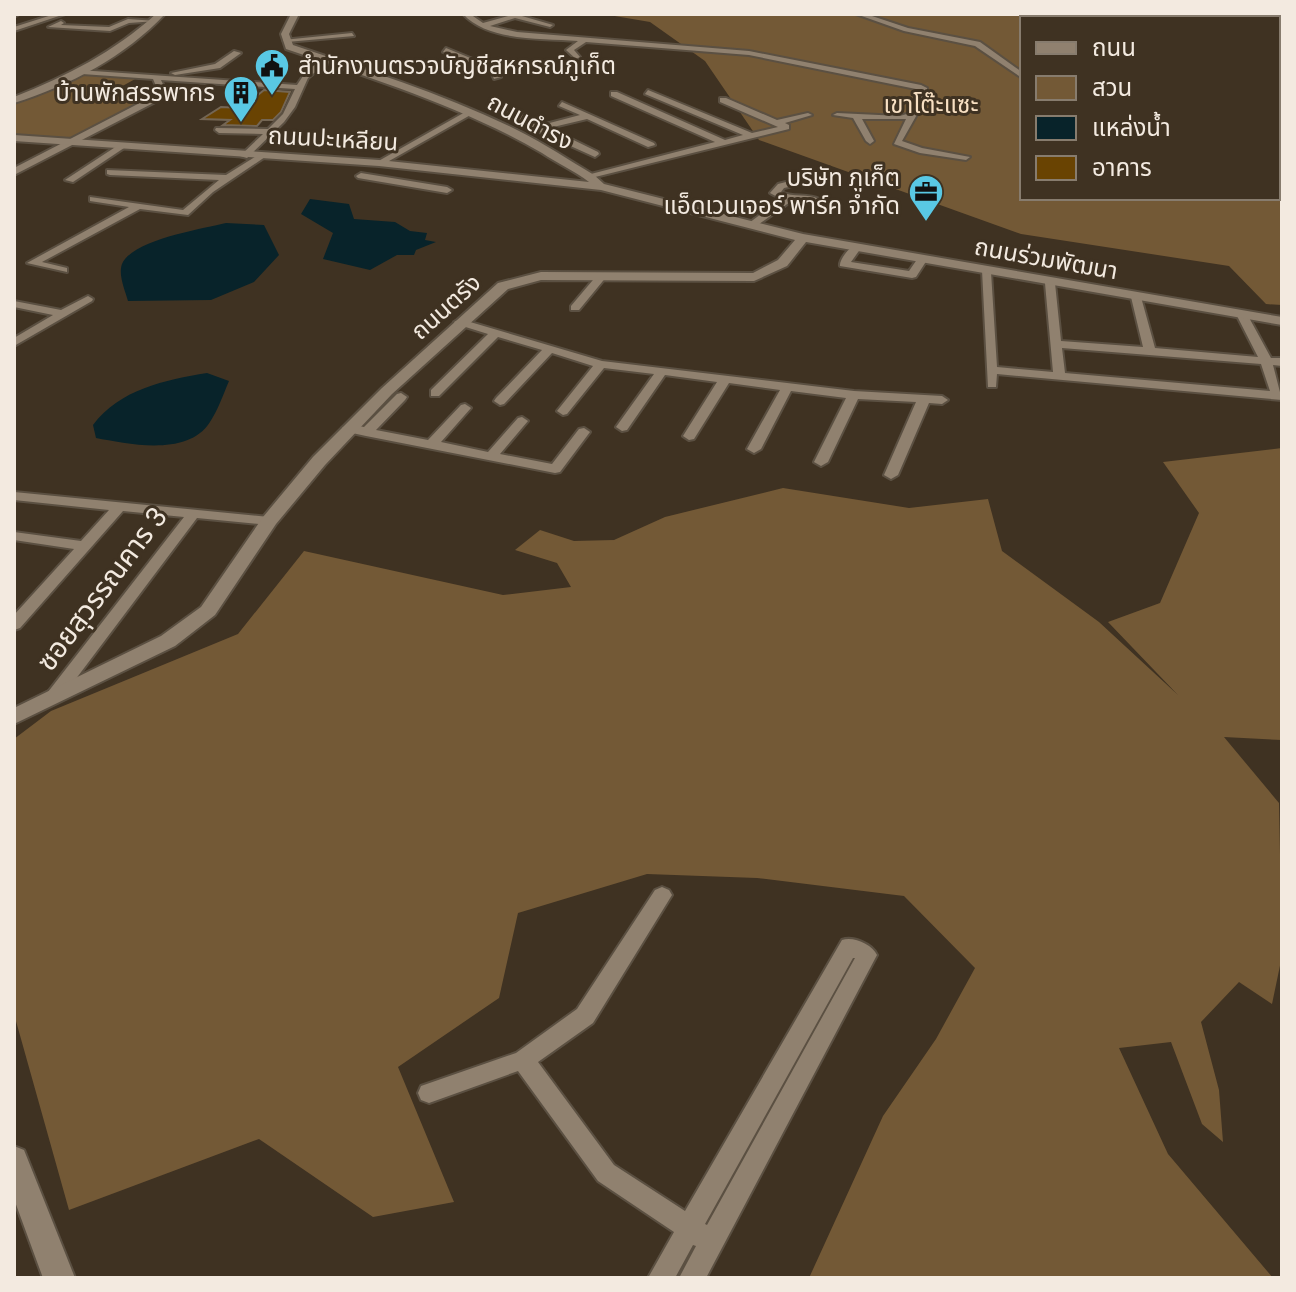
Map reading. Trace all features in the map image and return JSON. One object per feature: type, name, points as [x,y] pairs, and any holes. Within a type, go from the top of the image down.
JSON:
[{"type":"street","points":[[295,14],[285,34],[287,40],[352,35]]},
{"type":"street","points":[[466,14],[484,25],[517,34],[749,53],[886,79],[924,90],[897,142],[920,150],[966,157]]},
{"type":"street","points":[[859,14],[906,30],[981,45],[1020,74]]},
{"type":"street","points":[[484,25],[515,16],[550,25]]},
{"type":"street","points":[[62,18],[51,27],[110,29],[125,22],[157,18]]},
{"type":"street","points":[[14,29],[62,18]]},
{"type":"street","points":[[14,100],[82,72],[135,39],[157,18]]},
{"type":"street","points":[[576,57],[570,54],[570,50],[585,39]]},
{"type":"street","name":"ถนนดำรง","points":[[287,40],[289,47],[414,89],[516,134],[590,177],[601,187]]},
{"type":"street","points":[[446,50],[494,71],[497,77]]},
{"type":"street","points":[[145,78],[217,66],[237,53]]},
{"type":"street","points":[[244,156],[270,132],[298,95],[297,87],[310,68],[326,60]]},
{"type":"street","points":[[82,72],[297,87]]},
{"type":"street","points":[[14,172],[160,96],[163,93],[157,79]]},
{"type":"street","points":[[648,92],[751,136]]},
{"type":"street","points":[[614,94],[724,143]]},
{"type":"street","points":[[590,177],[786,127],[723,100]]},
{"type":"street","points":[[562,104],[673,156]]},
{"type":"street","points":[[379,163],[470,113]]},
{"type":"street","points":[[512,113],[595,154]]},
{"type":"street","points":[[776,123],[808,115]]},
{"type":"street","points":[[837,115],[911,115]]},
{"type":"street","points":[[516,134],[587,116]]},
{"type":"street","points":[[856,116],[870,141]]},
{"type":"street","points":[[219,130],[270,132]]},
{"type":"street","name":"ถนนปะเหลียน","points":[[14,138],[379,163],[601,187]]},
{"type":"street","points":[[70,180],[123,146]]},
{"type":"street","points":[[93,199],[185,213],[226,178],[261,157]]},
{"type":"street","points":[[14,159],[35,161]]},
{"type":"street","points":[[382,179],[402,165]]},
{"type":"street","points":[[110,172],[226,178]]},
{"type":"street","points":[[361,176],[447,190]]},
{"type":"street","points":[[790,184],[781,186],[775,193],[788,199],[814,199]]},
{"type":"street","points":[[601,187],[802,238]]},
{"type":"street","points":[[752,225],[788,199]]},
{"type":"street","points":[[63,270],[32,263],[139,206]]},
{"type":"street","name":"ถนนร่วมพัฒนา","points":[[802,238],[1282,321]]},
{"type":"street","name":"ถนนตรัง","points":[[14,717],[147,652],[197,621],[220,595],[269,521],[348,428],[493,292],[512,282],[541,276],[754,277],[780,266],[791,256],[802,238]]},
{"type":"street","points":[[986,272],[992,384]]},
{"type":"street","points":[[575,308],[602,276]]},
{"type":"street","points":[[1050,283],[1059,375]]},
{"type":"street","points":[[14,303],[31,292]]},
{"type":"street","points":[[1136,297],[1150,352]]},
{"type":"street","points":[[14,343],[88,299]]},
{"type":"street","points":[[14,303],[62,314]]},
{"type":"street","points":[[991,370],[1279,395],[1266,360],[1242,314]]},
{"type":"street","points":[[460,322],[601,364],[854,395],[942,400]]},
{"type":"street","points":[[14,324],[37,329]]},
{"type":"street","points":[[435,393],[496,333]]},
{"type":"street","points":[[1058,344],[1282,362]]},
{"type":"street","points":[[500,401],[550,349]]},
{"type":"street","points":[[563,411],[601,364]]},
{"type":"street","points":[[622,427],[662,371]]},
{"type":"street","points":[[689,436],[726,378]]},
{"type":"street","points":[[754,449],[788,386]]},
{"type":"street","points":[[821,462],[854,395]]},
{"type":"street","points":[[366,432],[401,397]]},
{"type":"street","points":[[891,475],[924,399]]},
{"type":"street","points":[[431,445],[465,408]]},
{"type":"street","points":[[491,457],[522,421]]},
{"type":"street","points":[[348,428],[555,469],[584,432]]},
{"type":"street","points":[[14,496],[269,521]]},
{"type":"street","points":[[14,625],[119,507]]},
{"type":"street","name":"ซอยสุวรรณคาร 3","points":[[54,696],[193,514]]},
{"type":"street","points":[[14,536],[83,546]]},
{"type":"street","points":[[429,1093],[523,1060],[585,1016],[662,895]]},
{"type":"street","points":[[661,1278],[849,946],[867,955],[692,1278]]},
{"type":"street","points":[[523,1060],[606,1173],[711,1242]]},
{"type":"street","points":[[14,1160],[59,1278]]},
{"type":"green space","name":"เขาโต๊ะแซะ","points":[[603,14],[1282,14],[1282,305],[1266,304],[1229,266],[1021,234],[759,140],[705,61],[650,22]]},
{"type":"green space","points":[[85,73],[137,78],[108,94],[148,100],[66,140],[14,135],[14,101]]},
{"type":"green space","points":[[1282,448],[1282,740],[1224,737],[1279,803],[1282,956],[1272,1004],[1239,982],[1201,1022],[1219,1090],[1223,1142],[1202,1124],[1171,1042],[1119,1048],[1168,1154],[1273,1278],[809,1278],[883,1116],[936,1039],[975,968],[904,896],[757,878],[647,874],[518,913],[499,998],[398,1067],[454,1202],[373,1217],[259,1139],[69,1210],[14,1014],[14,739],[51,711],[238,634],[304,551],[503,595],[571,587],[557,563],[515,550],[540,530],[574,541],[614,540],[665,517],[783,488],[909,508],[988,499],[1002,551],[1099,622],[1178,695],[1108,622],[1160,603],[1199,513],[1163,462]]},
{"type":"water","points":[[310,199],[349,204],[354,219],[395,222],[410,231],[427,233],[425,240],[436,242],[416,250],[414,255],[397,255],[370,270],[323,259],[333,233],[301,214]]},
{"type":"water","points":[[226,223],[264,225],[279,255],[254,282],[211,300],[128,301],[121,273],[122,264],[128,256],[153,242]]},
{"type":"water","points":[[207,373],[229,381],[213,417],[200,433],[173,444],[157,445],[96,438],[93,425],[116,403],[144,388]]},
{"type":"building","name":"สำนักงานตรวจบัญชีสหกรณ์ภูเก็ต","points":[[264,90],[290,92],[281,112],[273,120],[262,120],[257,126],[223,125],[230,120],[202,119],[221,107],[242,108]]},
{"type":"place","name":"สำนักงานตรวจบัญชีสหกรณ์ภูเก็ต","points":[[272,97]]},
{"type":"place","name":"บ้านพักสรรพากร","points":[[241,124]]},
{"type":"place","name":"บริษัท ภูเก็ต แอ็ดเวนเจอร์ พาร์ค จำกัด","points":[[926,223]]}]
